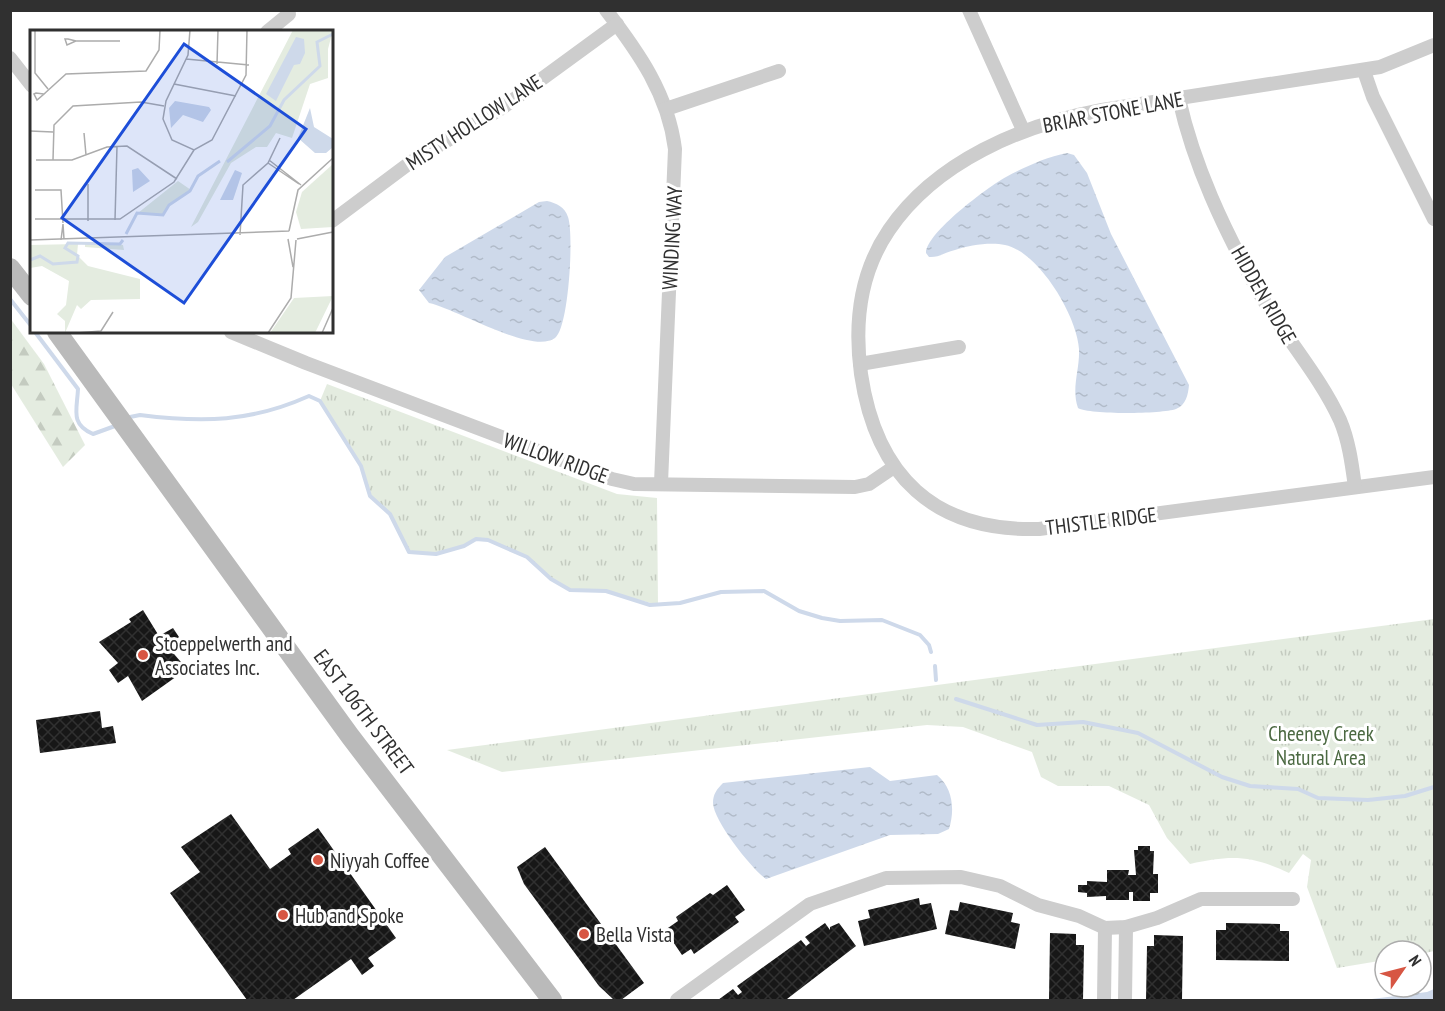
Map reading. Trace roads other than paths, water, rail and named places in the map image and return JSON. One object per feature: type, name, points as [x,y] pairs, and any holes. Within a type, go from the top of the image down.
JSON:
[{"type":"main road","points":[[10,267],[30,293]]},
{"type":"main road","name":"EAST 106TH STREET","points":[[58,333],[350,736],[552,1000]]},
{"type":"street","name":"WINDING WAY","points":[[606,10],[651,73],[673,132],[675,165],[661,483]]},
{"type":"street","points":[[969,10],[1023,130]]},
{"type":"street","points":[[269,30],[289,14]]},
{"type":"street","name":"MISTY HOLLOW LANE","points":[[333,220],[411,162],[502,108],[617,24]]},
{"type":"street","name":"BRIAR STONE LANE","points":[[860,364],[856,332],[864,283],[872,260],[890,228],[917,198],[941,178],[994,144],[1023,130],[1071,116],[1364,71],[1398,62],[1434,45]]},
{"type":"street","points":[[10,58],[30,84]]},
{"type":"street","points":[[666,109],[779,71]]},
{"type":"street","points":[[1364,71],[1373,97],[1434,219]]},
{"type":"street","name":"HIDDEN RIDGE","points":[[1179,99],[1196,162],[1248,271],[1339,418],[1346,437],[1355,487]]},
{"type":"street","name":"WILLOW RIDGE","points":[[233,333],[612,479],[634,484],[855,487],[869,484],[894,467]]},
{"type":"street","points":[[860,364],[959,347]]},
{"type":"street","name":"THISTLE RIDGE","points":[[860,364],[875,433],[894,467],[912,488],[952,514],[978,524],[1013,530],[1039,529],[1434,477]]},
{"type":"street","points":[[677,1000],[810,904],[886,878],[961,877],[1000,886],[1038,905],[1078,916],[1105,928],[1126,927],[1156,918],[1202,899],[1293,899]]},
{"type":"street","points":[[1125,1000],[1126,927]]},
{"type":"street","points":[[1104,1000],[1105,928]]},
{"type":"water","points":[[1067,153],[1074,155],[1087,173],[1111,234],[1189,385],[1184,402],[1176,409],[1126,413],[1096,412],[1078,408],[1075,393],[1079,357],[1077,335],[1064,303],[1054,287],[1043,272],[1018,250],[1005,245],[987,244],[967,247],[936,257],[929,257],[926,253],[936,234],[959,211],[986,190],[1028,166]]},
{"type":"water","points":[[547,201],[557,204],[565,211],[570,226],[567,300],[560,331],[555,338],[544,342],[512,336],[429,303],[419,290],[445,257],[539,202]]},
{"type":"water","points":[[870,767],[890,781],[937,775],[946,786],[951,800],[952,814],[949,829],[938,834],[890,835],[766,879],[752,866],[735,844],[715,811],[714,797],[723,783]]},
{"type":"water","points":[[1433,989],[1434,1000],[1364,1000],[1433,999]]},
{"type":"waterway","points":[[10,299],[30,324]]},
{"type":"waterway","points":[[36,333],[78,389],[76,416],[81,426],[93,434],[115,426]]},
{"type":"waterway","points":[[130,417],[140,415],[206,419],[247,416],[288,405],[309,396],[320,401],[361,466],[370,496],[390,514],[409,552],[436,554],[464,546],[476,539],[488,540],[527,557],[551,579],[570,590],[606,591],[650,605],[680,603],[721,592],[764,591],[799,611],[822,618],[840,621],[882,620],[920,635],[929,645],[931,652]]},
{"type":"waterway","points":[[935,666],[936,680]]},
{"type":"waterway","points":[[956,699],[1037,725],[1083,722],[1138,733],[1222,777],[1250,786],[1298,789],[1318,798],[1368,800],[1405,796],[1434,787]]},
{"type":"place","name":"Stoeppelwerth and Associates Inc.","points":[[143,655]]},
{"type":"place","name":"Niyyah Coffee","points":[[318,860]]},
{"type":"place","name":"Hub and Spoke","points":[[283,915]]},
{"type":"place","name":"Bella Vista","points":[[584,934]]},
{"type":"park label","name":"Cheeney Creek Natural Area","points":[[1321,745]]}]
